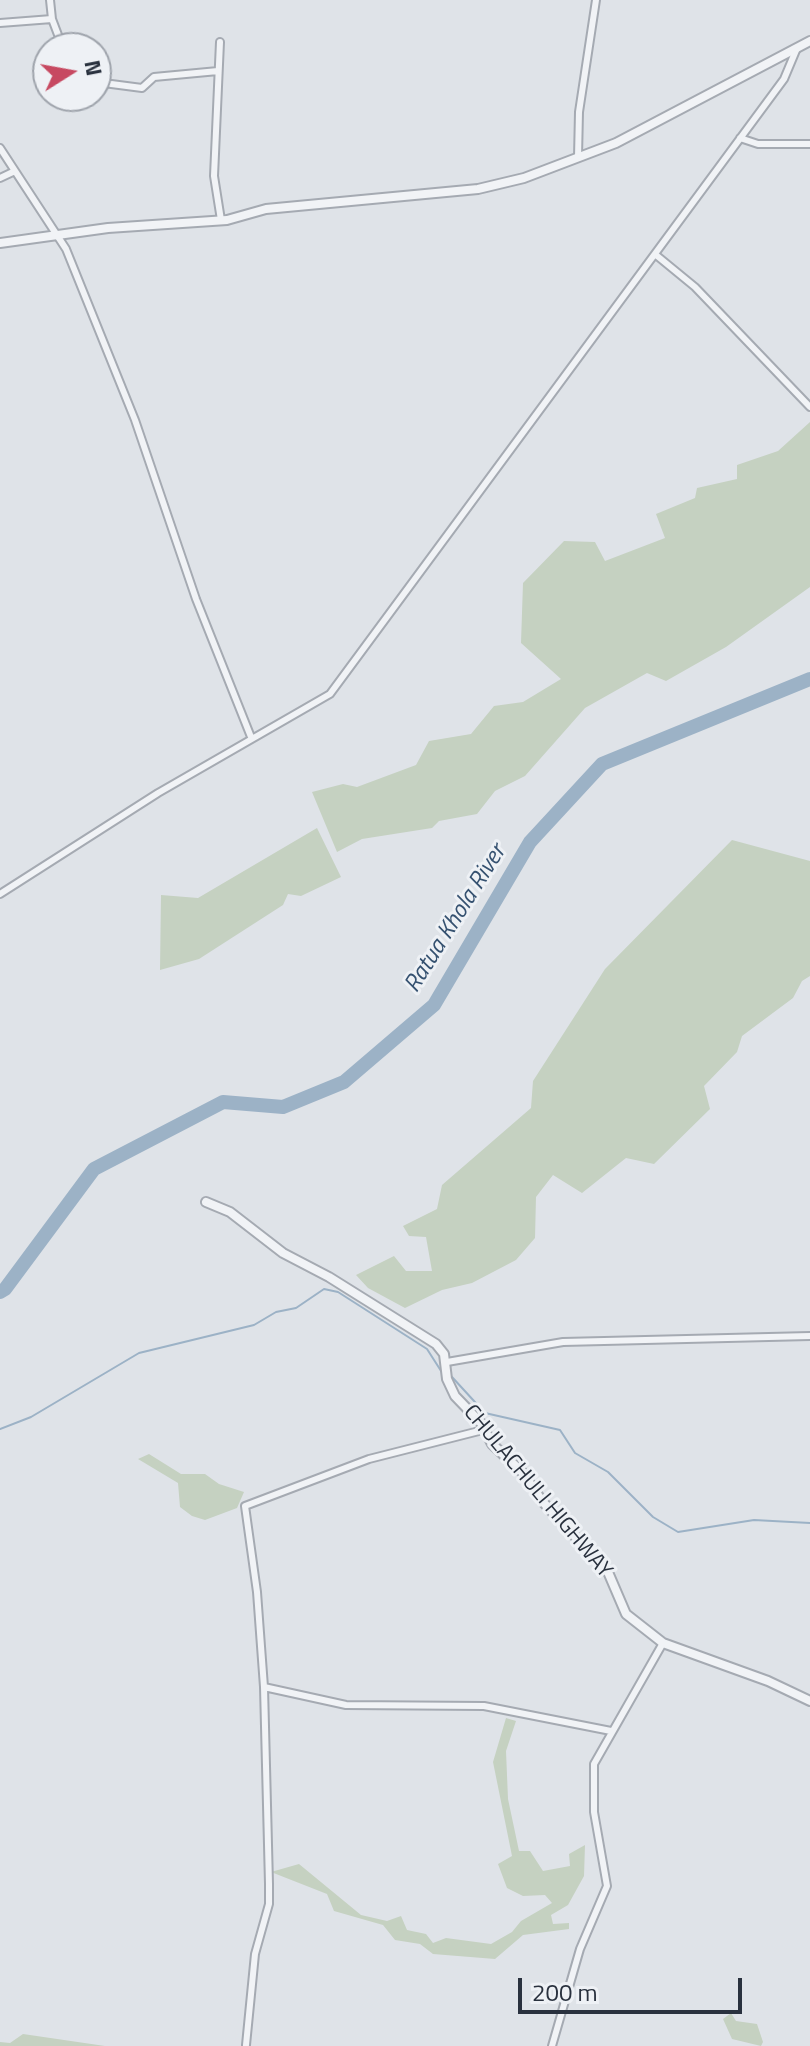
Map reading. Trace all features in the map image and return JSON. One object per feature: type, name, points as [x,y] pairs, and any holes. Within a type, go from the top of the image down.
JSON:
[{"type":"street","points":[[50,0],[57,32]]},
{"type":"street","points":[[578,157],[579,112],[596,0]]},
{"type":"street","points":[[0,23],[52,19]]},
{"type":"street","points":[[0,243],[221,220],[266,209],[478,189],[524,178],[616,143],[810,41]]},
{"type":"street","points":[[220,42],[214,176],[221,220]]},
{"type":"street","points":[[0,894],[251,737],[330,694],[784,79],[798,47]]},
{"type":"street","points":[[112,84],[142,88],[154,77],[218,71]]},
{"type":"street","points":[[740,138],[758,144],[810,144]]},
{"type":"street","points":[[0,148],[66,249],[111,358],[196,599],[251,737]]},
{"type":"street","points":[[0,178],[15,171]]},
{"type":"street","points":[[656,255],[695,287],[810,407]]},
{"type":"street","name":"CHULACHULI HIGHWAY","points":[[206,1202],[230,1212],[283,1253],[436,1344],[447,1362],[450,1387],[492,1444],[522,1472],[542,1501],[608,1572],[626,1614],[663,1643],[768,1681],[810,1701]]},
{"type":"street","points":[[447,1362],[563,1342],[810,1336]]},
{"type":"street","points":[[246,2045],[255,1954],[269,1904],[264,1687],[257,1592],[245,1506],[369,1459],[483,1430]]},
{"type":"street","points":[[552,2046],[580,1949],[607,1886],[591,1775],[611,1731],[663,1643]]},
{"type":"street","points":[[264,1687],[346,1705],[484,1706],[526,1712],[562,1724],[611,1731]]},
{"type":"green space","points":[[810,422],[810,587],[726,647],[666,681],[647,673],[585,708],[525,776],[495,791],[477,814],[439,821],[432,828],[362,839],[337,852],[312,792],[343,784],[357,787],[416,765],[429,741],[471,734],[494,706],[523,702],[561,679],[521,643],[523,583],[564,541],[595,542],[605,561],[665,538],[656,514],[695,498],[697,488],[737,479],[737,465],[778,451]]},
{"type":"green space","points":[[317,828],[341,877],[301,896],[288,894],[283,905],[199,959],[160,970],[161,895],[198,898]]},
{"type":"green space","points":[[732,840],[810,861],[810,976],[802,981],[793,998],[742,1036],[737,1052],[704,1086],[710,1109],[654,1164],[626,1158],[582,1193],[553,1175],[536,1197],[535,1238],[516,1260],[472,1283],[442,1290],[405,1308],[368,1288],[356,1275],[394,1256],[406,1271],[432,1271],[426,1237],[409,1236],[403,1226],[437,1209],[442,1185],[531,1108],[533,1081],[605,969]]},
{"type":"green space","points":[[149,1454],[181,1474],[205,1474],[219,1484],[244,1492],[237,1508],[205,1520],[192,1516],[180,1507],[178,1483],[138,1459]]},
{"type":"green space","points":[[506,1718],[516,1721],[506,1751],[508,1799],[519,1851],[530,1851],[543,1871],[570,1866],[569,1854],[585,1845],[584,1876],[568,1905],[551,1915],[553,1924],[569,1923],[569,1929],[523,1935],[495,1959],[433,1954],[420,1944],[395,1940],[383,1925],[334,1911],[327,1894],[271,1872],[299,1864],[361,1915],[387,1921],[401,1916],[407,1930],[426,1934],[433,1943],[446,1938],[491,1944],[512,1932],[521,1921],[552,1903],[545,1895],[523,1896],[507,1888],[498,1864],[512,1856],[493,1762]]},
{"type":"green space","points":[[731,2013],[736,2021],[757,2024],[763,2042],[761,2046],[732,2039],[723,2019]]},
{"type":"green space","points":[[23,2034],[105,2046],[0,2046],[0,2042],[10,2043]]},
{"type":"waterway","name":"Ratua Khola River","points":[[0,1292],[94,1169],[223,1102],[283,1107],[344,1082],[434,1005],[530,842],[602,764],[810,679]]},
{"type":"waterway","points":[[0,1429],[31,1417],[139,1353],[254,1325],[276,1312],[296,1308],[324,1289],[338,1292],[427,1349],[443,1374]]},
{"type":"waterway","points":[[452,1377],[485,1413],[560,1430],[575,1453],[608,1472],[653,1517],[678,1532],[754,1520],[810,1523]]}]
